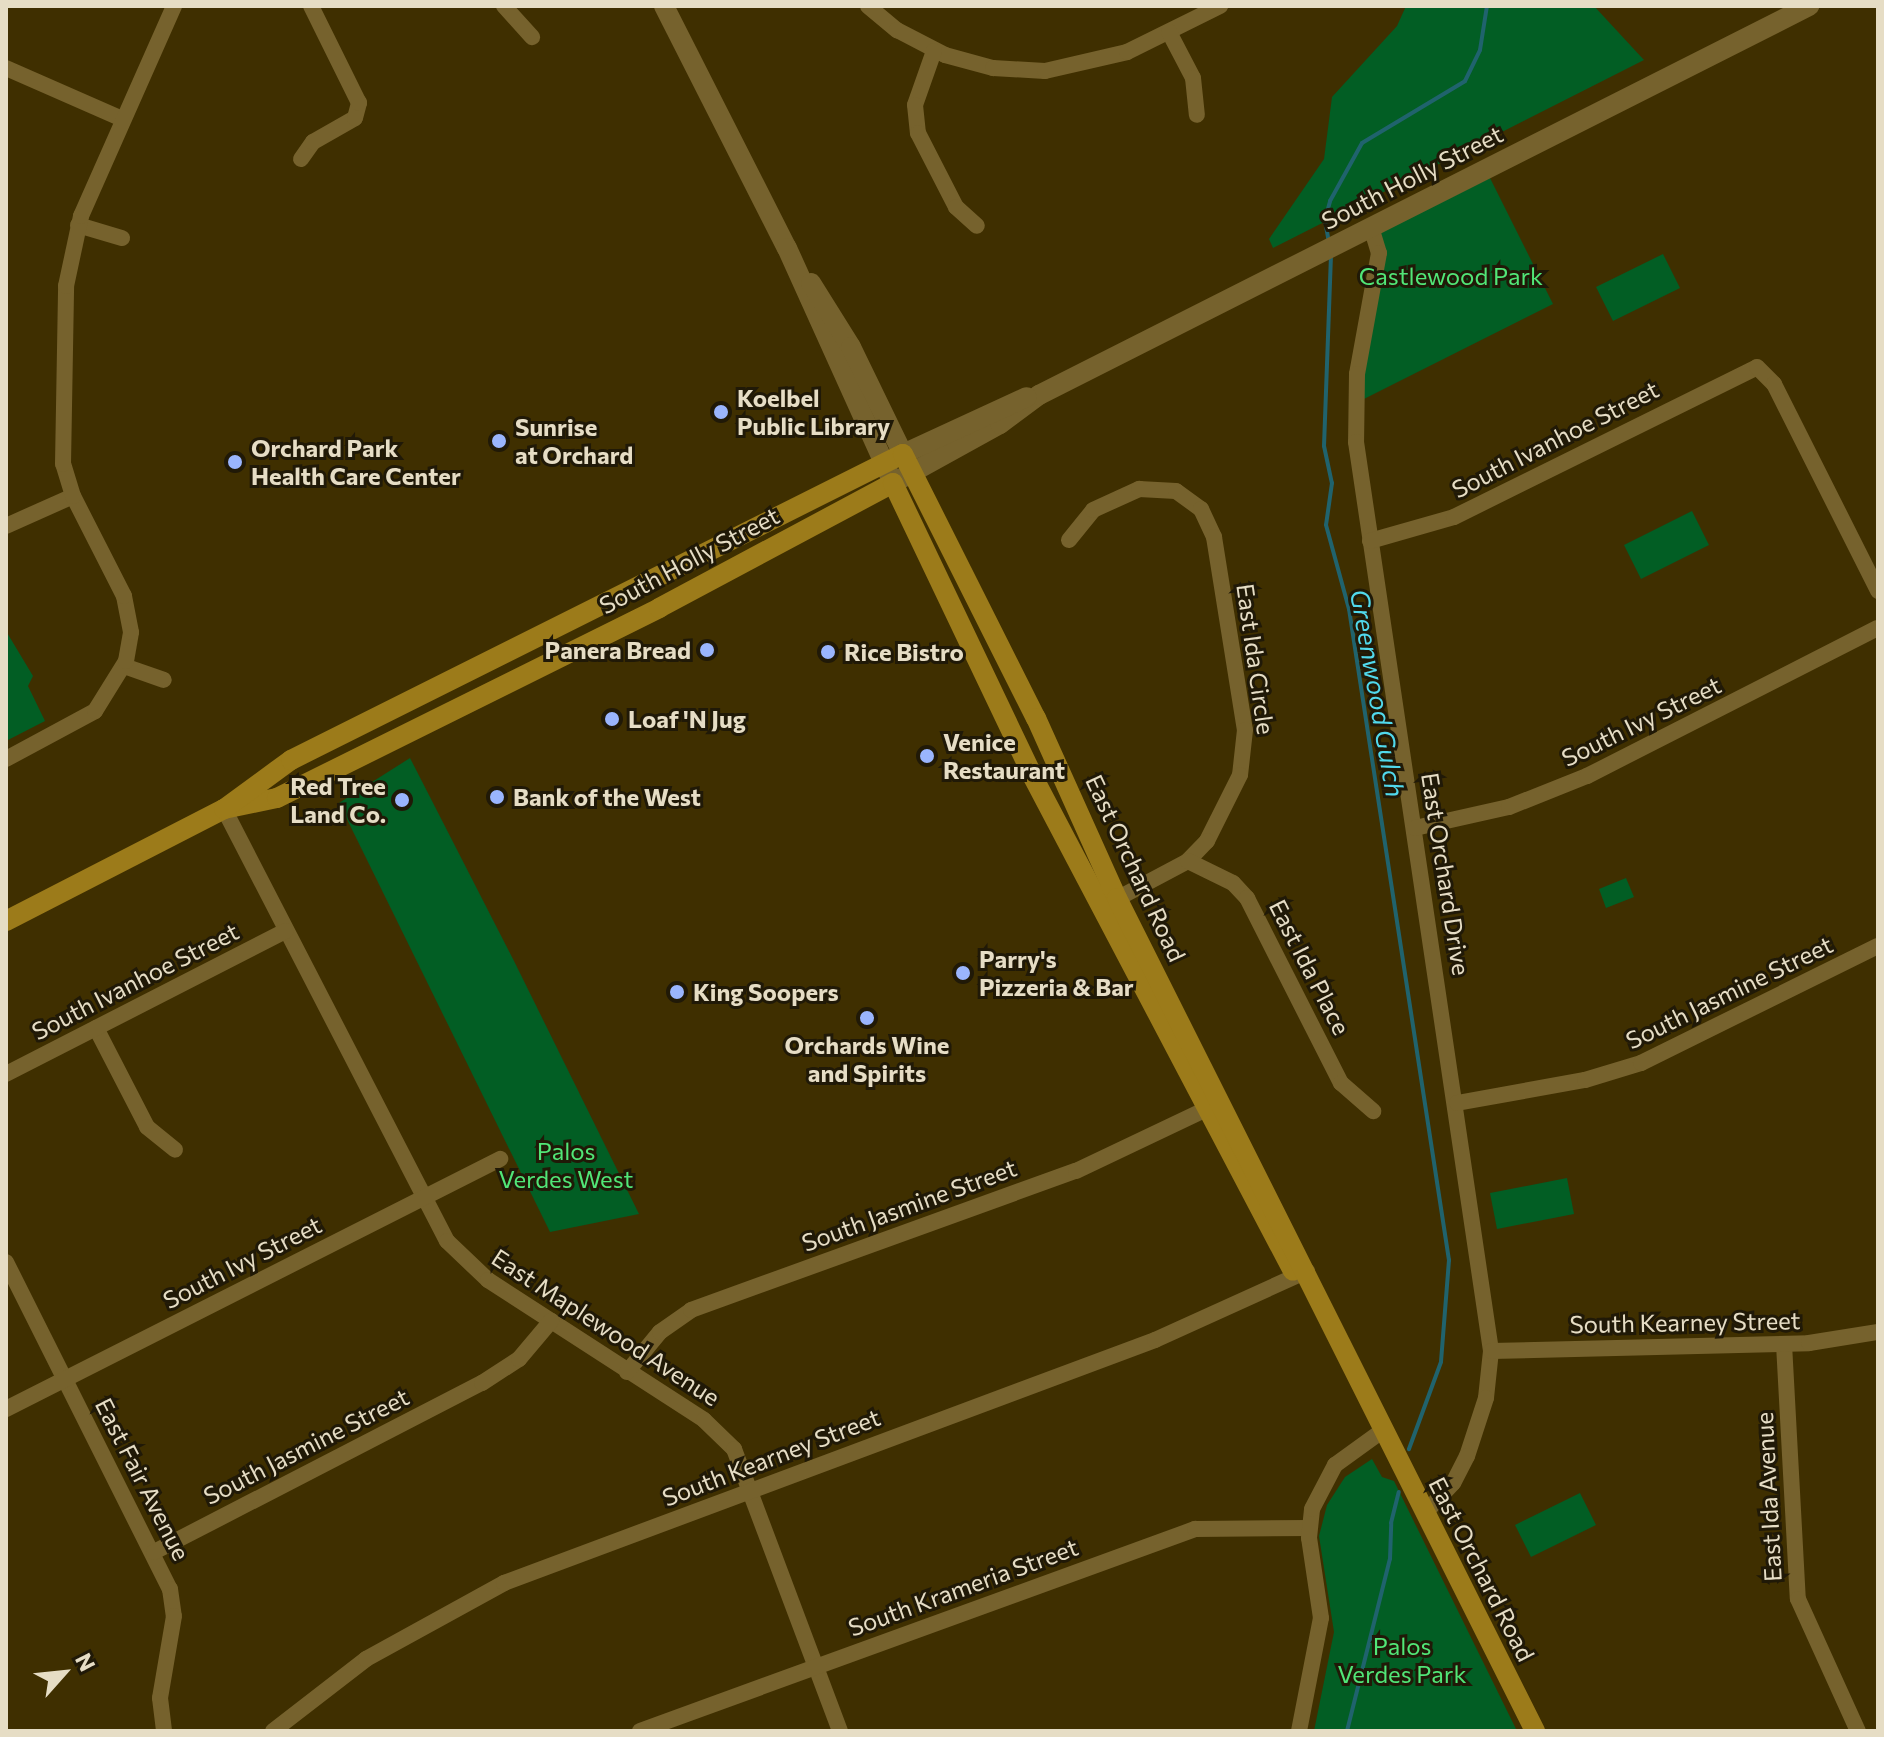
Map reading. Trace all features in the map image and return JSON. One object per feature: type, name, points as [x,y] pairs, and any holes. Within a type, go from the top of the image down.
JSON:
[{"type":"main road","name":"South Holly Street","points":[[6,921],[224,809],[291,760],[883,461],[902,470]]},
{"type":"main road","name":"South Holly Street","points":[[224,809],[277,798],[659,608],[902,470]]},
{"type":"main road","name":"East Orchard Road","points":[[902,470],[1036,718],[1109,903]]},
{"type":"main road","name":"East Orchard Road","points":[[902,470],[1109,903],[1302,1273],[1372,1399],[1382,1431],[1535,1731]]},
{"type":"street","points":[[6,759],[88,716],[114,689],[124,666],[131,632],[124,596],[73,496],[62,447],[66,286],[78,225],[174,6]]},
{"type":"street","points":[[301,159],[313,142],[365,116],[311,6]]},
{"type":"street","points":[[504,6],[532,37]]},
{"type":"street","name":"East Orchard Road","points":[[664,6],[787,248],[883,461]]},
{"type":"street","points":[[868,6],[934,51],[993,68],[1045,71],[1106,60],[1220,6]]},
{"type":"street","name":"South Holly Street","points":[[902,470],[1000,424],[1039,395],[1809,6]]},
{"type":"street","points":[[1169,32],[1193,78],[1197,115]]},
{"type":"street","points":[[934,51],[918,88],[918,133],[956,207],[977,226]]},
{"type":"street","points":[[6,68],[122,119]]},
{"type":"street","points":[[78,225],[122,238]]},
{"type":"street","name":"East Orchard Drive","points":[[1363,231],[1379,253],[1354,419],[1457,1103],[1491,1351],[1486,1398],[1467,1456],[1445,1493],[1424,1514]]},
{"type":"street","name":"East Orchard Road","points":[[787,248],[851,347],[902,470]]},
{"type":"street","name":"South Ivanhoe Street","points":[[1370,541],[1454,517],[1757,367],[1774,384],[1878,591]]},
{"type":"street","name":"East Ida Circle","points":[[1069,540],[1093,510],[1139,489],[1168,489],[1189,498],[1211,526],[1245,742],[1234,793],[1207,841],[1188,861],[1109,903]]},
{"type":"street","points":[[6,526],[73,496]]},
{"type":"street","name":"South Ivy Street","points":[[1415,828],[1509,807],[1563,786],[1878,628]]},
{"type":"street","points":[[124,666],[164,680]]},
{"type":"street","name":"East Maplewood Avenue","points":[[224,809],[421,1198],[460,1256],[551,1321],[716,1429],[734,1449],[752,1489],[840,1731]]},
{"type":"street","name":"East Ida Place","points":[[1188,861],[1233,883],[1247,898],[1341,1083],[1373,1111]]},
{"type":"street","name":"South Ivanhoe Street","points":[[6,1074],[285,931]]},
{"type":"street","name":"South Jasmine Street","points":[[1457,1103],[1585,1080],[1641,1063],[1878,946]]},
{"type":"street","points":[[96,1028],[147,1127],[175,1150]]},
{"type":"street","name":"South Jasmine Street","points":[[627,1372],[660,1332],[700,1306],[1076,1171],[1214,1105]]},
{"type":"street","name":"South Ivy Street","points":[[6,1409],[500,1159]]},
{"type":"street","name":"East Fair Avenue","points":[[6,1262],[170,1589],[174,1616],[160,1698],[164,1731]]},
{"type":"street","name":"South Kearney Street","points":[[273,1731],[349,1670],[457,1606],[542,1567],[1155,1340],[1302,1273]]},
{"type":"street","name":"South Jasmine Street","points":[[154,1552],[482,1383],[519,1359],[551,1321]]},
{"type":"street","name":"South Kearney Street","points":[[1491,1351],[1784,1344],[1851,1339],[1878,1332]]},
{"type":"street","name":"East Ida Avenue","points":[[1784,1344],[1798,1599],[1858,1731]]},
{"type":"street","points":[[1299,1731],[1321,1618],[1309,1528],[1316,1497],[1335,1465],[1382,1431]]},
{"type":"street","name":"South Krameria Street","points":[[640,1731],[1195,1529],[1309,1528]]},
{"type":"green space","points":[[1406,6],[1594,6],[1644,60],[1273,248],[1269,239],[1324,159],[1332,97],[1397,26]]},
{"type":"green space","name":"Castlewood Park","points":[[1490,178],[1553,304],[1354,404],[1374,235]]},
{"type":"green space","points":[[1663,254],[1680,288],[1613,321],[1596,287]]},
{"type":"green space","points":[[1692,511],[1709,545],[1641,579],[1624,545]]},
{"type":"green space","points":[[6,631],[33,676],[28,686],[45,721],[6,741]]},
{"type":"green space","name":"Palos Verdes West","points":[[410,758],[639,1214],[550,1232],[339,803]]},
{"type":"green space","points":[[1626,878],[1634,897],[1606,908],[1599,889]]},
{"type":"green space","points":[[1567,1178],[1574,1214],[1497,1229],[1490,1193]]},
{"type":"green space","name":"Palos Verdes Park","points":[[1372,1459],[1382,1477],[1394,1481],[1517,1731],[1314,1731],[1334,1632],[1319,1536],[1327,1505],[1345,1477]]},
{"type":"green space","points":[[1580,1493],[1596,1525],[1531,1557],[1515,1525]]},
{"type":"waterway","name":"Greenwood Gulch","points":[[1329,243],[1325,220],[1330,201],[1362,143],[1465,81],[1480,50],[1487,6]]},
{"type":"waterway","name":"Greenwood Gulch","points":[[1331,255],[1324,446],[1332,483],[1326,525],[1349,609],[1449,1260],[1441,1362],[1409,1449]]},
{"type":"waterway","name":"Greenwood Gulch","points":[[1347,1731],[1390,1559],[1391,1523],[1399,1492]]},
{"type":"place","name":"Koelbel Public Library","points":[[721,412]]},
{"type":"place","name":"Sunrise at Orchard","points":[[499,441]]},
{"type":"place","name":"Orchard Park Health Care Center","points":[[235,462]]},
{"type":"place","name":"Panera Bread","points":[[707,650]]},
{"type":"place","name":"Rice Bistro","points":[[828,652]]},
{"type":"place","name":"Loaf 'N Jug","points":[[612,719]]},
{"type":"place","name":"Venice Restaurant","points":[[927,756]]},
{"type":"place","name":"Bank of the West","points":[[497,797]]},
{"type":"place","name":"Red Tree Land Co.","points":[[402,800]]},
{"type":"place","name":"Parry's Pizzeria & Bar","points":[[963,973]]},
{"type":"place","name":"King Soopers","points":[[677,992]]},
{"type":"place","name":"Orchards Wine and Spirits","points":[[867,1018]]}]
